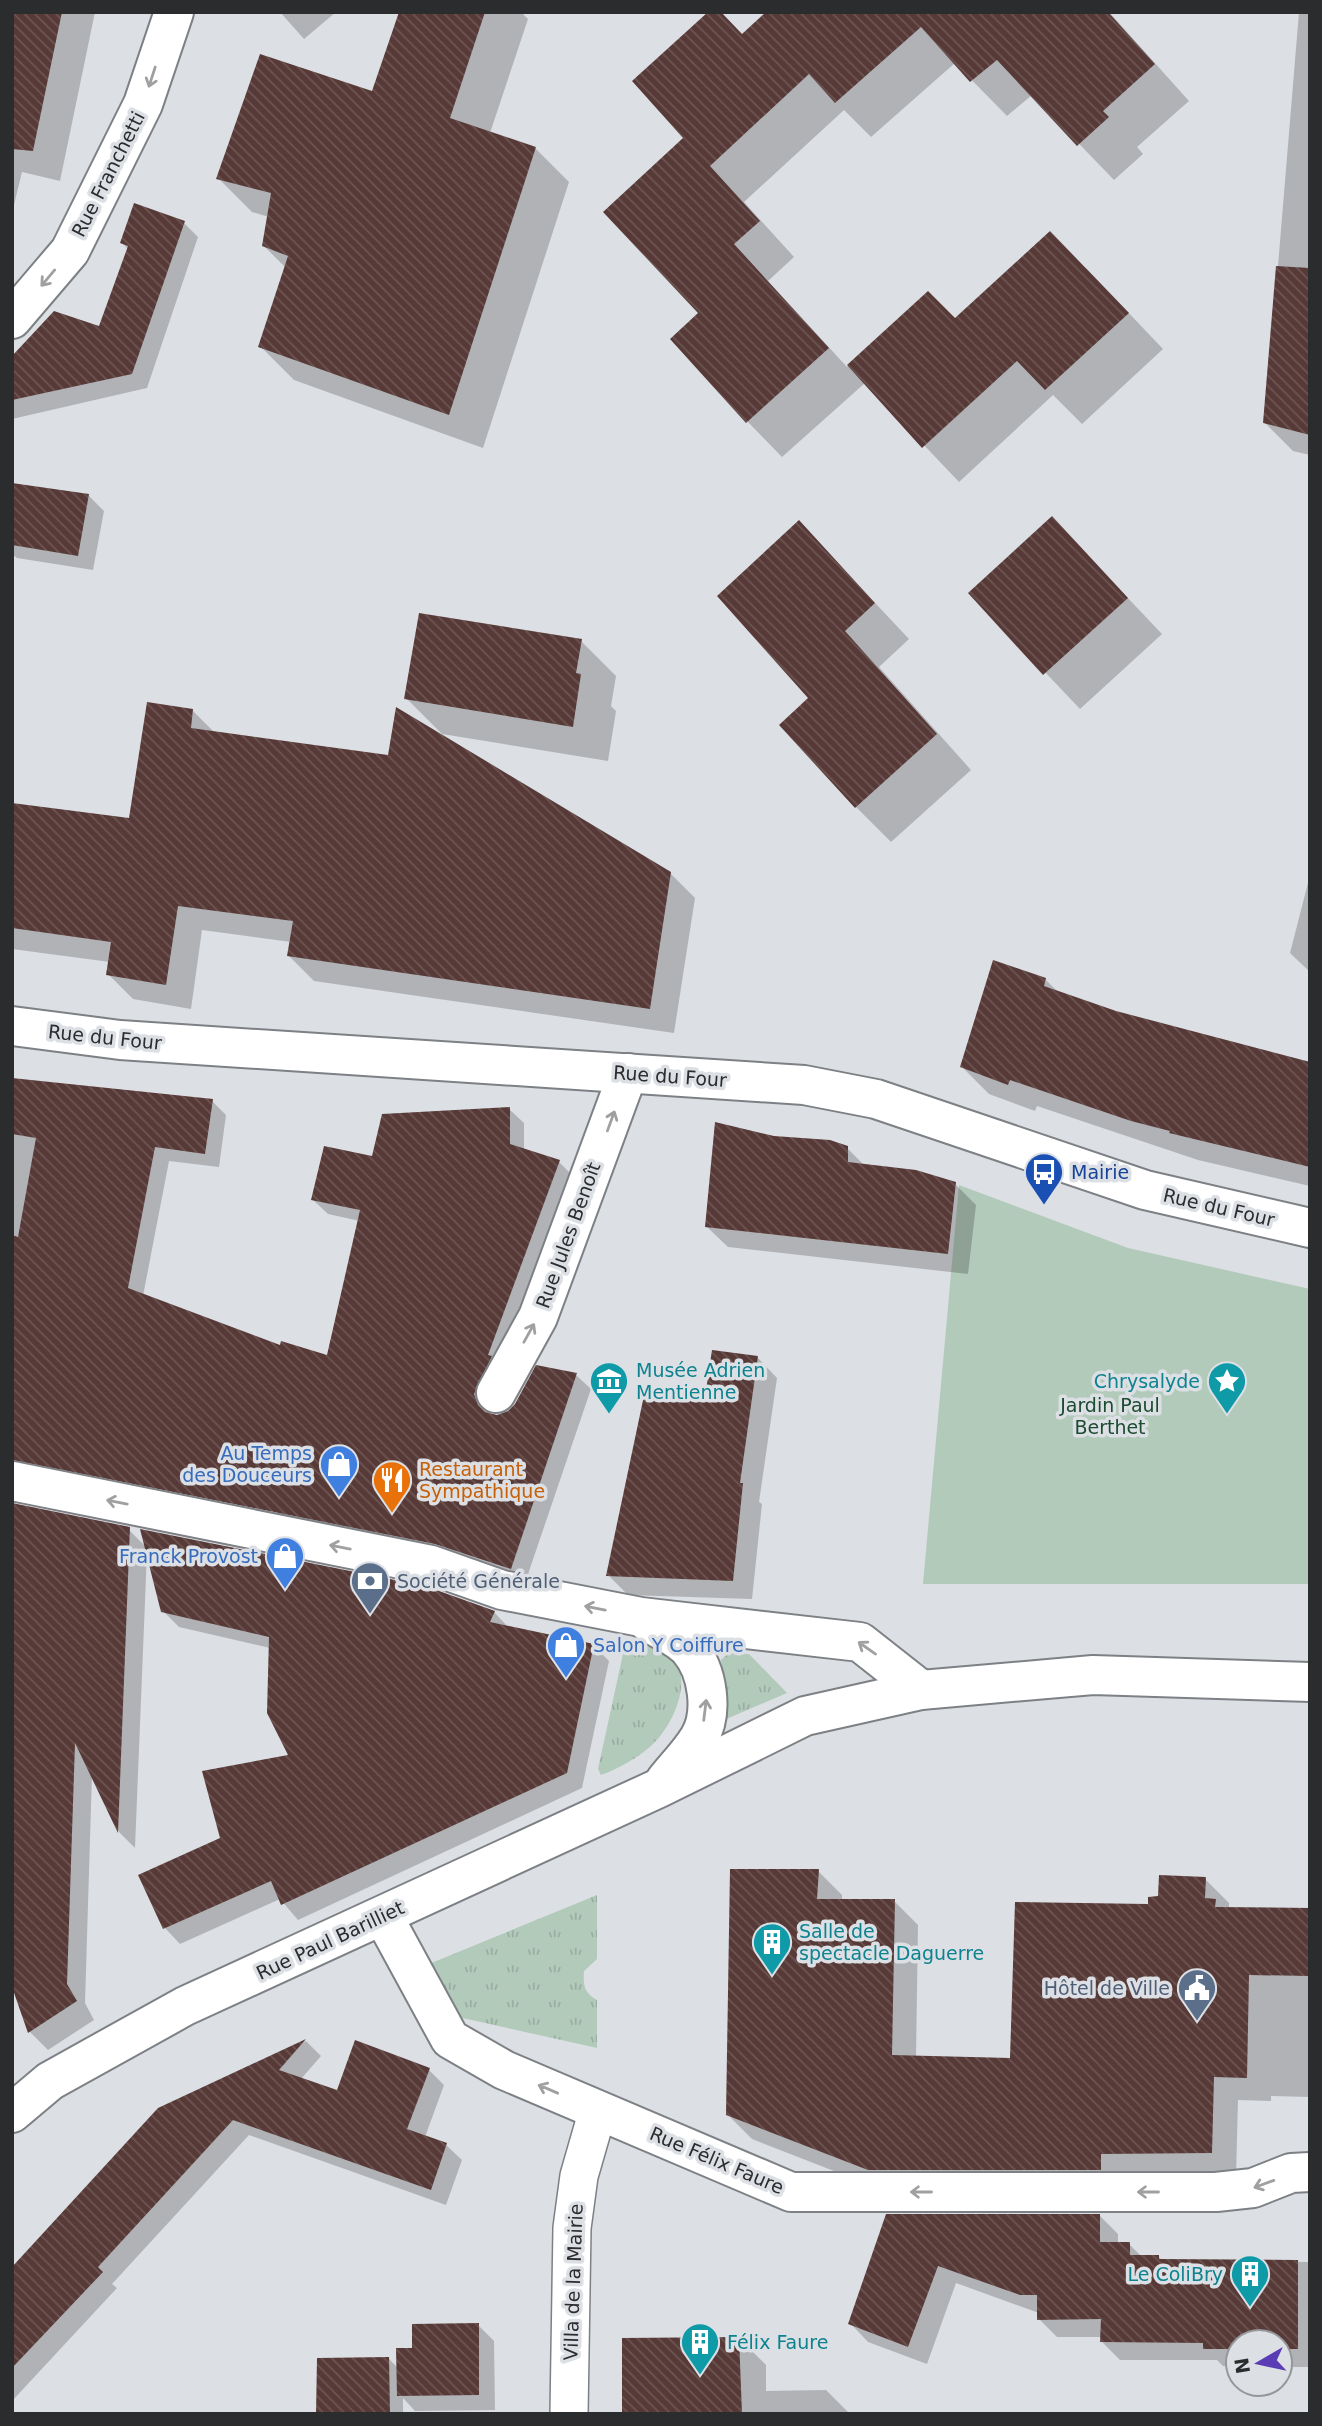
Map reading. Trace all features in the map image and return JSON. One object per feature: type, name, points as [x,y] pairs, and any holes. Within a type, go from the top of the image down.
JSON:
[{"type":"street","name":"Rue Franchetti","points":[[12,319],[70,251],[144,104],[174,12]]},
{"type":"street","name":"Rue du Four","points":[[12,1026],[120,1040],[804,1085],[876,1099],[1117,1181],[1310,1228]]},
{"type":"street","name":"Rue Jules Benoît","points":[[496,1393],[538,1317],[628,1073]]},
{"type":"street","points":[[12,1481],[431,1565],[502,1590],[641,1617],[860,1642],[921,1690]]},
{"type":"street","name":"Rue Paul Barilliet","points":[[641,1617],[689,1649],[699,1666],[707,1689],[707,1710],[701,1735],[659,1788]]},
{"type":"street","name":"Rue Paul Barilliet","points":[[12,2113],[50,2081],[185,2006],[659,1788],[805,1716],[921,1690],[1093,1675],[1310,1682]]},
{"type":"street","name":"Rue Félix Faure","points":[[383,1916],[450,2039],[503,2070],[791,2192],[1216,2192],[1253,2188],[1291,2173],[1310,2172]]},
{"type":"street","name":"Villa de la Mairie","points":[[569,2414],[572,2228],[579,2176],[598,2110]]},
{"type":"green space","name":"Jardin Paul Berthet","points":[[959,1185],[1128,1248],[1310,1289],[1310,1584],[923,1584]]},
{"type":"green space","points":[[626,1640],[658,1647],[671,1655],[679,1667],[680,1694],[669,1723],[652,1745],[628,1762],[601,1775],[598,1769]]},
{"type":"green space","points":[[728,1653],[749,1654],[787,1693],[724,1720],[725,1685],[721,1660]]},
{"type":"green space","points":[[597,1895],[597,1959],[584,1971],[584,1984],[597,2000],[597,2048],[413,2007],[412,1971]]},
{"type":"building","points":[[12,12],[62,12],[33,151],[12,149]]},
{"type":"building","points":[[399,12],[485,12],[450,118],[536,147],[449,415],[258,347],[288,256],[262,246],[271,193],[216,179],[260,54],[372,91]]},
{"type":"building","points":[[708,12],[721,12],[742,34],[766,12],[1108,12],[1155,64],[1103,111],[1109,117],[1077,146],[997,60],[970,82],[921,27],[835,103],[809,74],[710,166],[760,221],[734,244],[829,348],[746,423],[670,339],[698,313],[603,212],[683,138],[632,81]]},
{"type":"building","points":[[134,203],[185,221],[132,374],[12,400],[12,356],[54,311],[99,326],[128,246],[120,243]]},
{"type":"building","points":[[1050,231],[1129,313],[1045,390],[1017,361],[922,448],[847,365],[928,291],[955,318]]},
{"type":"building","points":[[1276,266],[1310,268],[1310,435],[1263,423]]},
{"type":"building","points":[[12,483],[89,494],[78,556],[12,545]]},
{"type":"building","points":[[1052,516],[1128,598],[1043,675],[968,593]]},
{"type":"building","points":[[799,520],[875,603],[845,631],[937,734],[855,808],[779,725],[808,698],[717,596]]},
{"type":"building","points":[[419,613],[582,639],[576,673],[581,674],[573,727],[404,699]]},
{"type":"building","points":[[147,702],[193,709],[191,728],[388,755],[396,707],[671,872],[650,1009],[287,956],[293,921],[178,906],[166,985],[106,975],[111,942],[12,928],[12,803],[129,818]]},
{"type":"building","points":[[993,960],[1046,978],[1044,986],[1116,1011],[1310,1062],[1310,1167],[1169,1133],[1170,1131],[1131,1121],[1010,1080],[1008,1085],[960,1067]]},
{"type":"building","points":[[12,1078],[213,1099],[205,1154],[155,1147],[128,1288],[280,1345],[281,1341],[327,1355],[360,1210],[311,1200],[324,1146],[372,1156],[382,1114],[510,1107],[510,1144],[560,1160],[488,1355],[492,1356],[474,1394],[478,1405],[485,1412],[497,1415],[508,1411],[515,1404],[536,1365],[577,1373],[511,1569],[435,1544],[12,1460],[12,1235],[18,1237],[36,1138],[12,1134]]},
{"type":"building","points":[[715,1122],[774,1136],[830,1140],[848,1146],[848,1162],[916,1170],[956,1182],[948,1254],[705,1227]]},
{"type":"building","points":[[712,1350],[758,1356],[740,1483],[743,1483],[733,1581],[606,1576],[646,1386],[705,1397]]},
{"type":"building","points":[[12,1503],[130,1527],[118,1833],[75,1743],[67,1984],[77,2001],[28,2033],[12,1987]]},
{"type":"building","points":[[140,1529],[425,1586],[495,1611],[490,1622],[594,1644],[567,1773],[281,1905],[271,1881],[163,1929],[138,1875],[220,1838],[202,1771],[288,1755],[267,1713],[269,1637],[161,1612]]},
{"type":"building","points":[[730,1869],[819,1869],[817,1899],[895,1899],[892,2055],[1010,2058],[1015,1902],[1148,1904],[1148,1897],[1158,1896],[1159,1875],[1206,1877],[1205,1898],[1216,1899],[1215,1907],[1310,1908],[1310,1976],[1249,1975],[1247,2078],[1214,2077],[1212,2153],[1101,2154],[1101,2170],[868,2170],[726,2115]]},
{"type":"building","points":[[306,2039],[279,2070],[337,2090],[355,2040],[430,2068],[407,2129],[447,2143],[431,2190],[233,2120],[98,2267],[103,2272],[12,2368],[12,2267],[158,2108]]},
{"type":"building","points":[[886,2214],[1100,2214],[1100,2242],[1130,2242],[1130,2255],[1159,2255],[1159,2259],[1298,2260],[1298,2349],[1294,2349],[1294,2328],[1224,2328],[1224,2349],[1203,2349],[1203,2343],[1100,2342],[1101,2319],[1037,2320],[1037,2295],[1020,2295],[938,2266],[908,2347],[848,2324]]},
{"type":"building","points":[[479,2323],[479,2395],[397,2396],[396,2348],[412,2348],[412,2324]]},
{"type":"building","name":"Félix Faure","points":[[739,2337],[742,2414],[622,2414],[622,2338]]},
{"type":"building","points":[[389,2357],[390,2414],[316,2414],[317,2358]]},
{"type":"place","name":"Mairie","points":[[1044,1206]]},
{"type":"place","name":"Musée Adrien Mentienne","points":[[609,1415]]},
{"type":"place","name":"Chrysalyde","points":[[1227,1415]]},
{"type":"place","name":"Au Temps des Douceurs","points":[[339,1498]]},
{"type":"place","name":"Restaurant Sympathique","points":[[392,1514]]},
{"type":"place","name":"Franck Provost","points":[[285,1590]]},
{"type":"place","name":"Société Générale","points":[[370,1615]]},
{"type":"place","name":"Salon Y Coiffure","points":[[566,1679]]},
{"type":"place","name":"Salle de spectacle Daguerre","points":[[772,1976]]},
{"type":"place","name":"Hôtel de Ville","points":[[1197,2022]]},
{"type":"place","name":"Le ColiBry","points":[[1250,2308]]},
{"type":"place","name":"Félix Faure","points":[[700,2376]]}]
